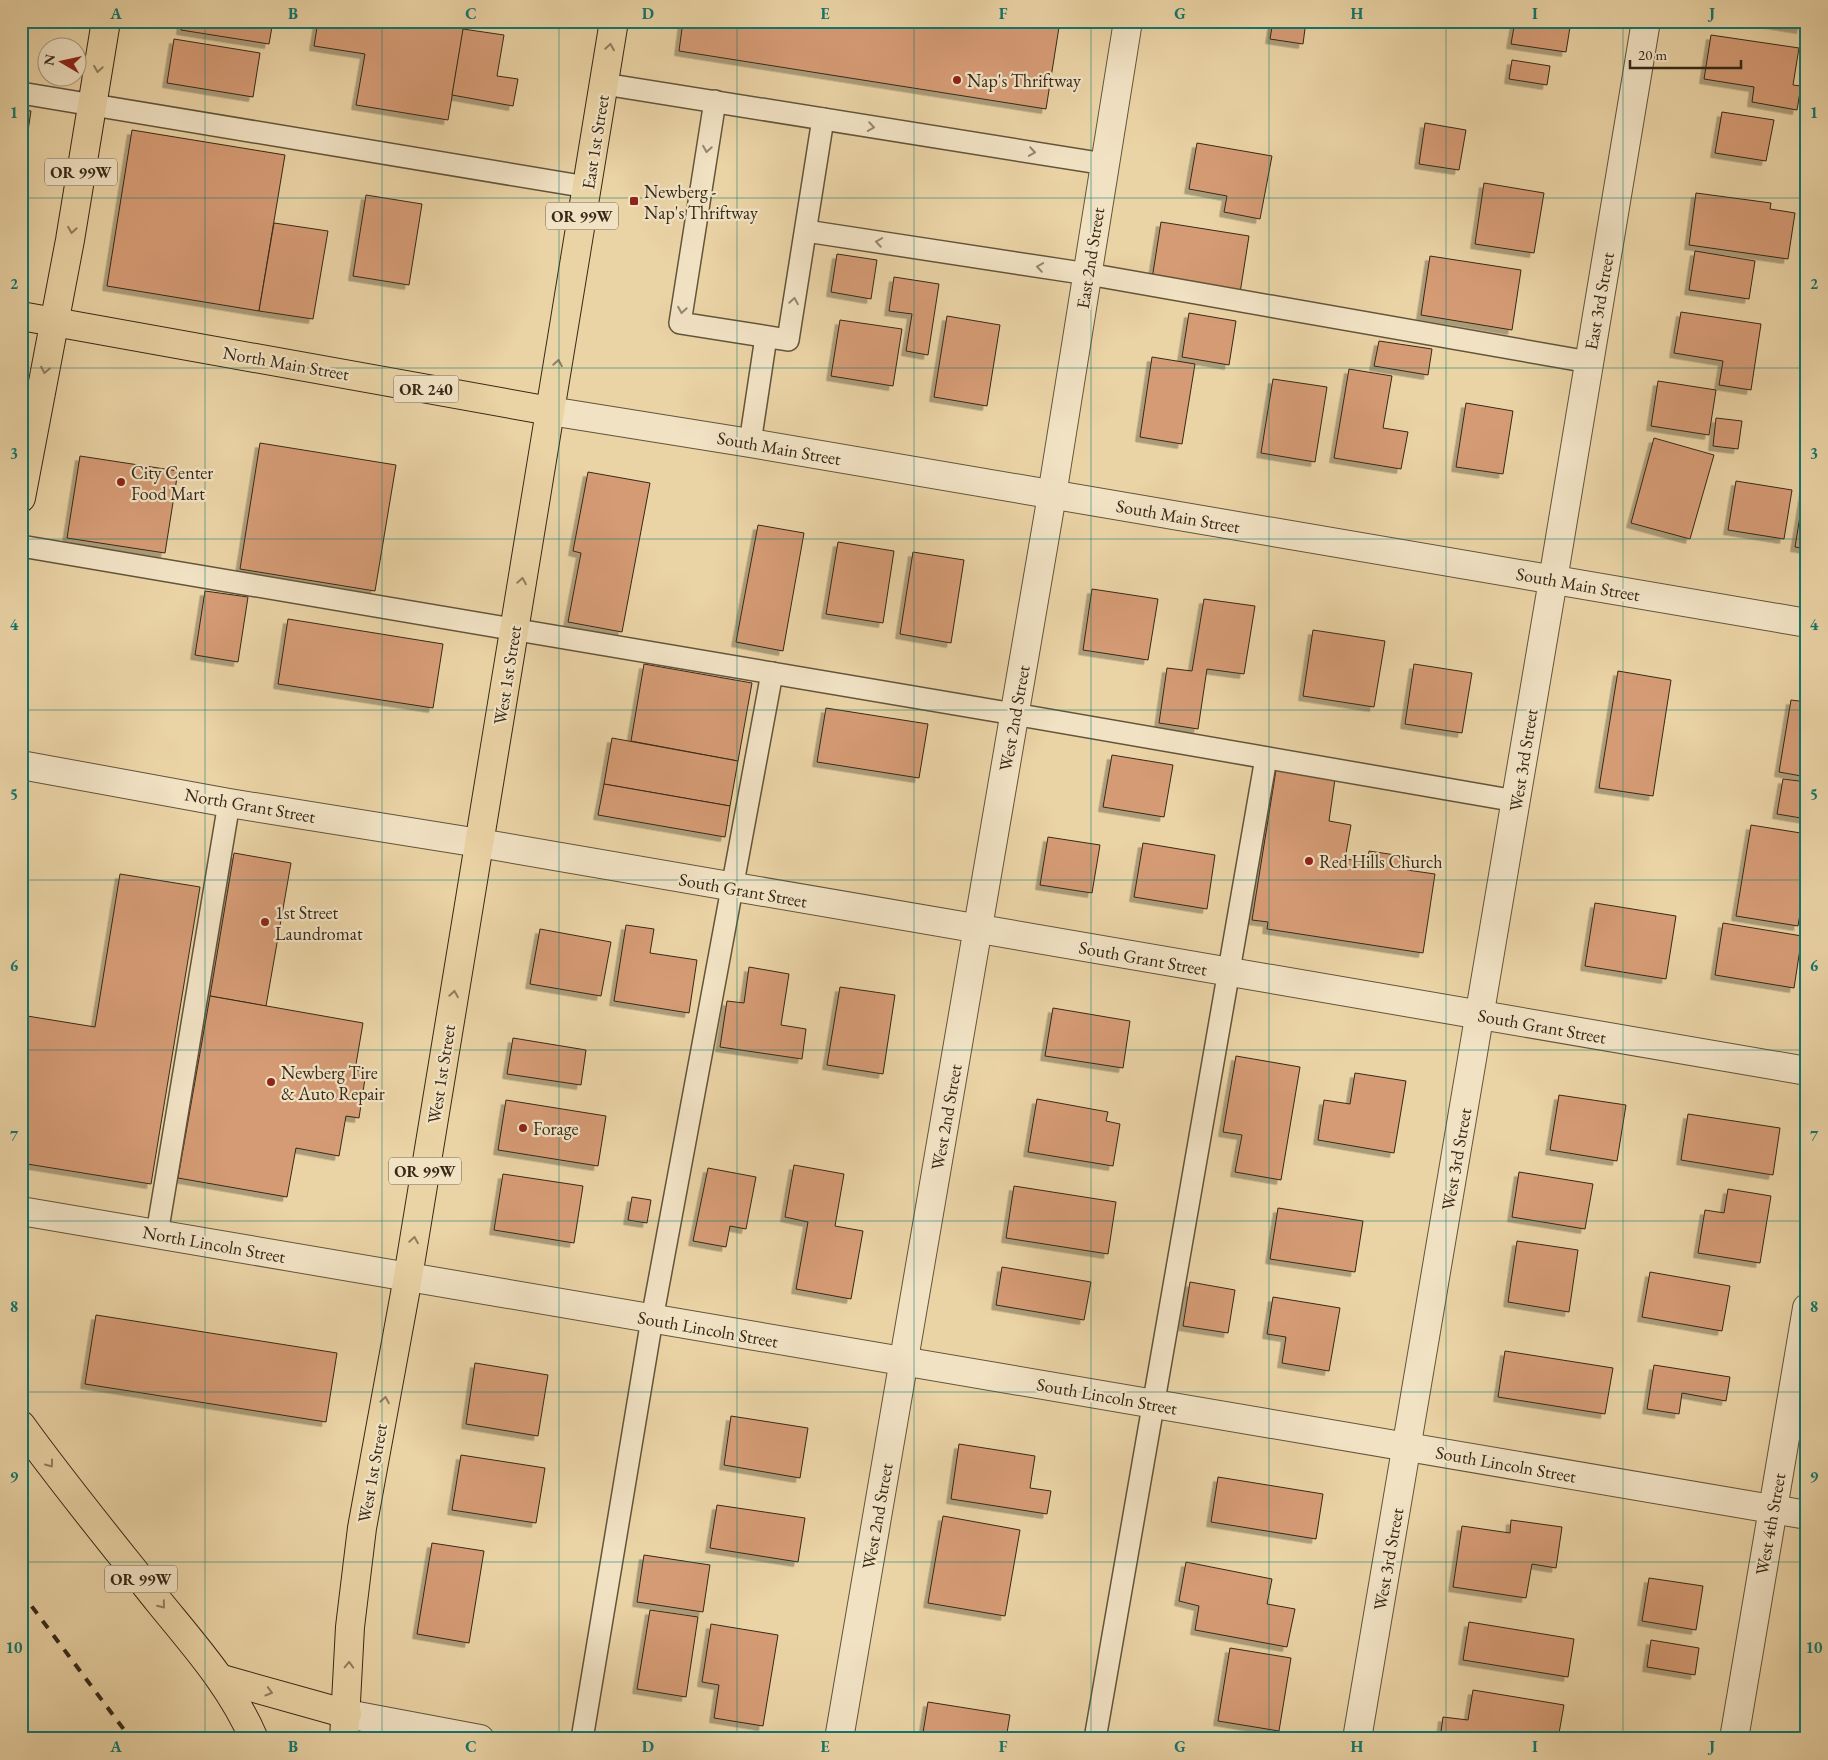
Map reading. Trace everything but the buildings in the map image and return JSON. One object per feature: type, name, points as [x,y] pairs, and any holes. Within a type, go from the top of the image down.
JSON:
[{"type":"main road","name":"OR 99W","points":[[21,498],[54,322],[106,21]]},
{"type":"main road","name":"East 1st Street","points":[[550,411],[614,21]]},
{"type":"main road","name":"North Main Street","points":[[21,316],[550,411]]},
{"type":"main road","name":"West 1st Street","points":[[345,1726],[350,1627],[362,1528],[408,1277],[550,411]]},
{"type":"main road","name":"OR 99W","points":[[21,1425],[64,1483],[222,1679],[248,1724],[254,1739]]},
{"type":"main road","points":[[222,1679],[345,1726]]},
{"type":"street","name":"East 2nd Street","points":[[1052,495],[1128,21]]},
{"type":"street","name":"East 3rd Street","points":[[1553,580],[1646,21]]},
{"type":"street","name":"South Main Street","points":[[550,411],[750,443],[1807,623]]},
{"type":"street","name":"West 2nd Street","points":[[839,1739],[1052,495]]},
{"type":"street","name":"West 3rd Street","points":[[1357,1739],[1553,580]]},
{"type":"street","name":"North Grant Street","points":[[21,765],[229,802],[479,843]]},
{"type":"street","name":"South Grant Street","points":[[479,843],[731,888],[1807,1071]]},
{"type":"street","name":"North Lincoln Street","points":[[21,1211],[408,1277]]},
{"type":"street","name":"South Lincoln Street","points":[[408,1277],[1807,1515]]},
{"type":"street","name":"West 4th Street","points":[[1734,1739],[1807,1308]]},
{"type":"street","points":[[345,1726],[480,1739]]},
{"type":"lane","points":[[604,84],[1105,164]]},
{"type":"lane","points":[[21,93],[587,187]]},
{"type":"lane","points":[[714,101],[680,323],[788,340],[823,119]]},
{"type":"lane","points":[[806,231],[1088,274],[1589,362]]},
{"type":"lane","points":[[750,443],[766,337]]},
{"type":"lane","points":[[21,546],[1516,801]]},
{"type":"lane","points":[[582,1739],[652,1319],[772,673]]},
{"type":"lane","points":[[1095,1739],[1266,758]]},
{"type":"lane","points":[[157,1234],[229,802]]},
{"type":"railway","points":[[21,1592],[131,1739]]},
{"type":"place","name":"Nap's Thriftway","points":[[957,80]]},
{"type":"place","name":"Newberg - Nap's Thriftway","points":[[634,201]]},
{"type":"place","name":"City Center Food Mart","points":[[121,482]]},
{"type":"place","name":"Red Hills Church","points":[[1309,861]]},
{"type":"place","name":"1st Street Laundromat","points":[[265,922]]},
{"type":"place","name":"Newberg Tire & Auto Repair","points":[[271,1082]]},
{"type":"place","name":"Forage","points":[[523,1128]]}]
